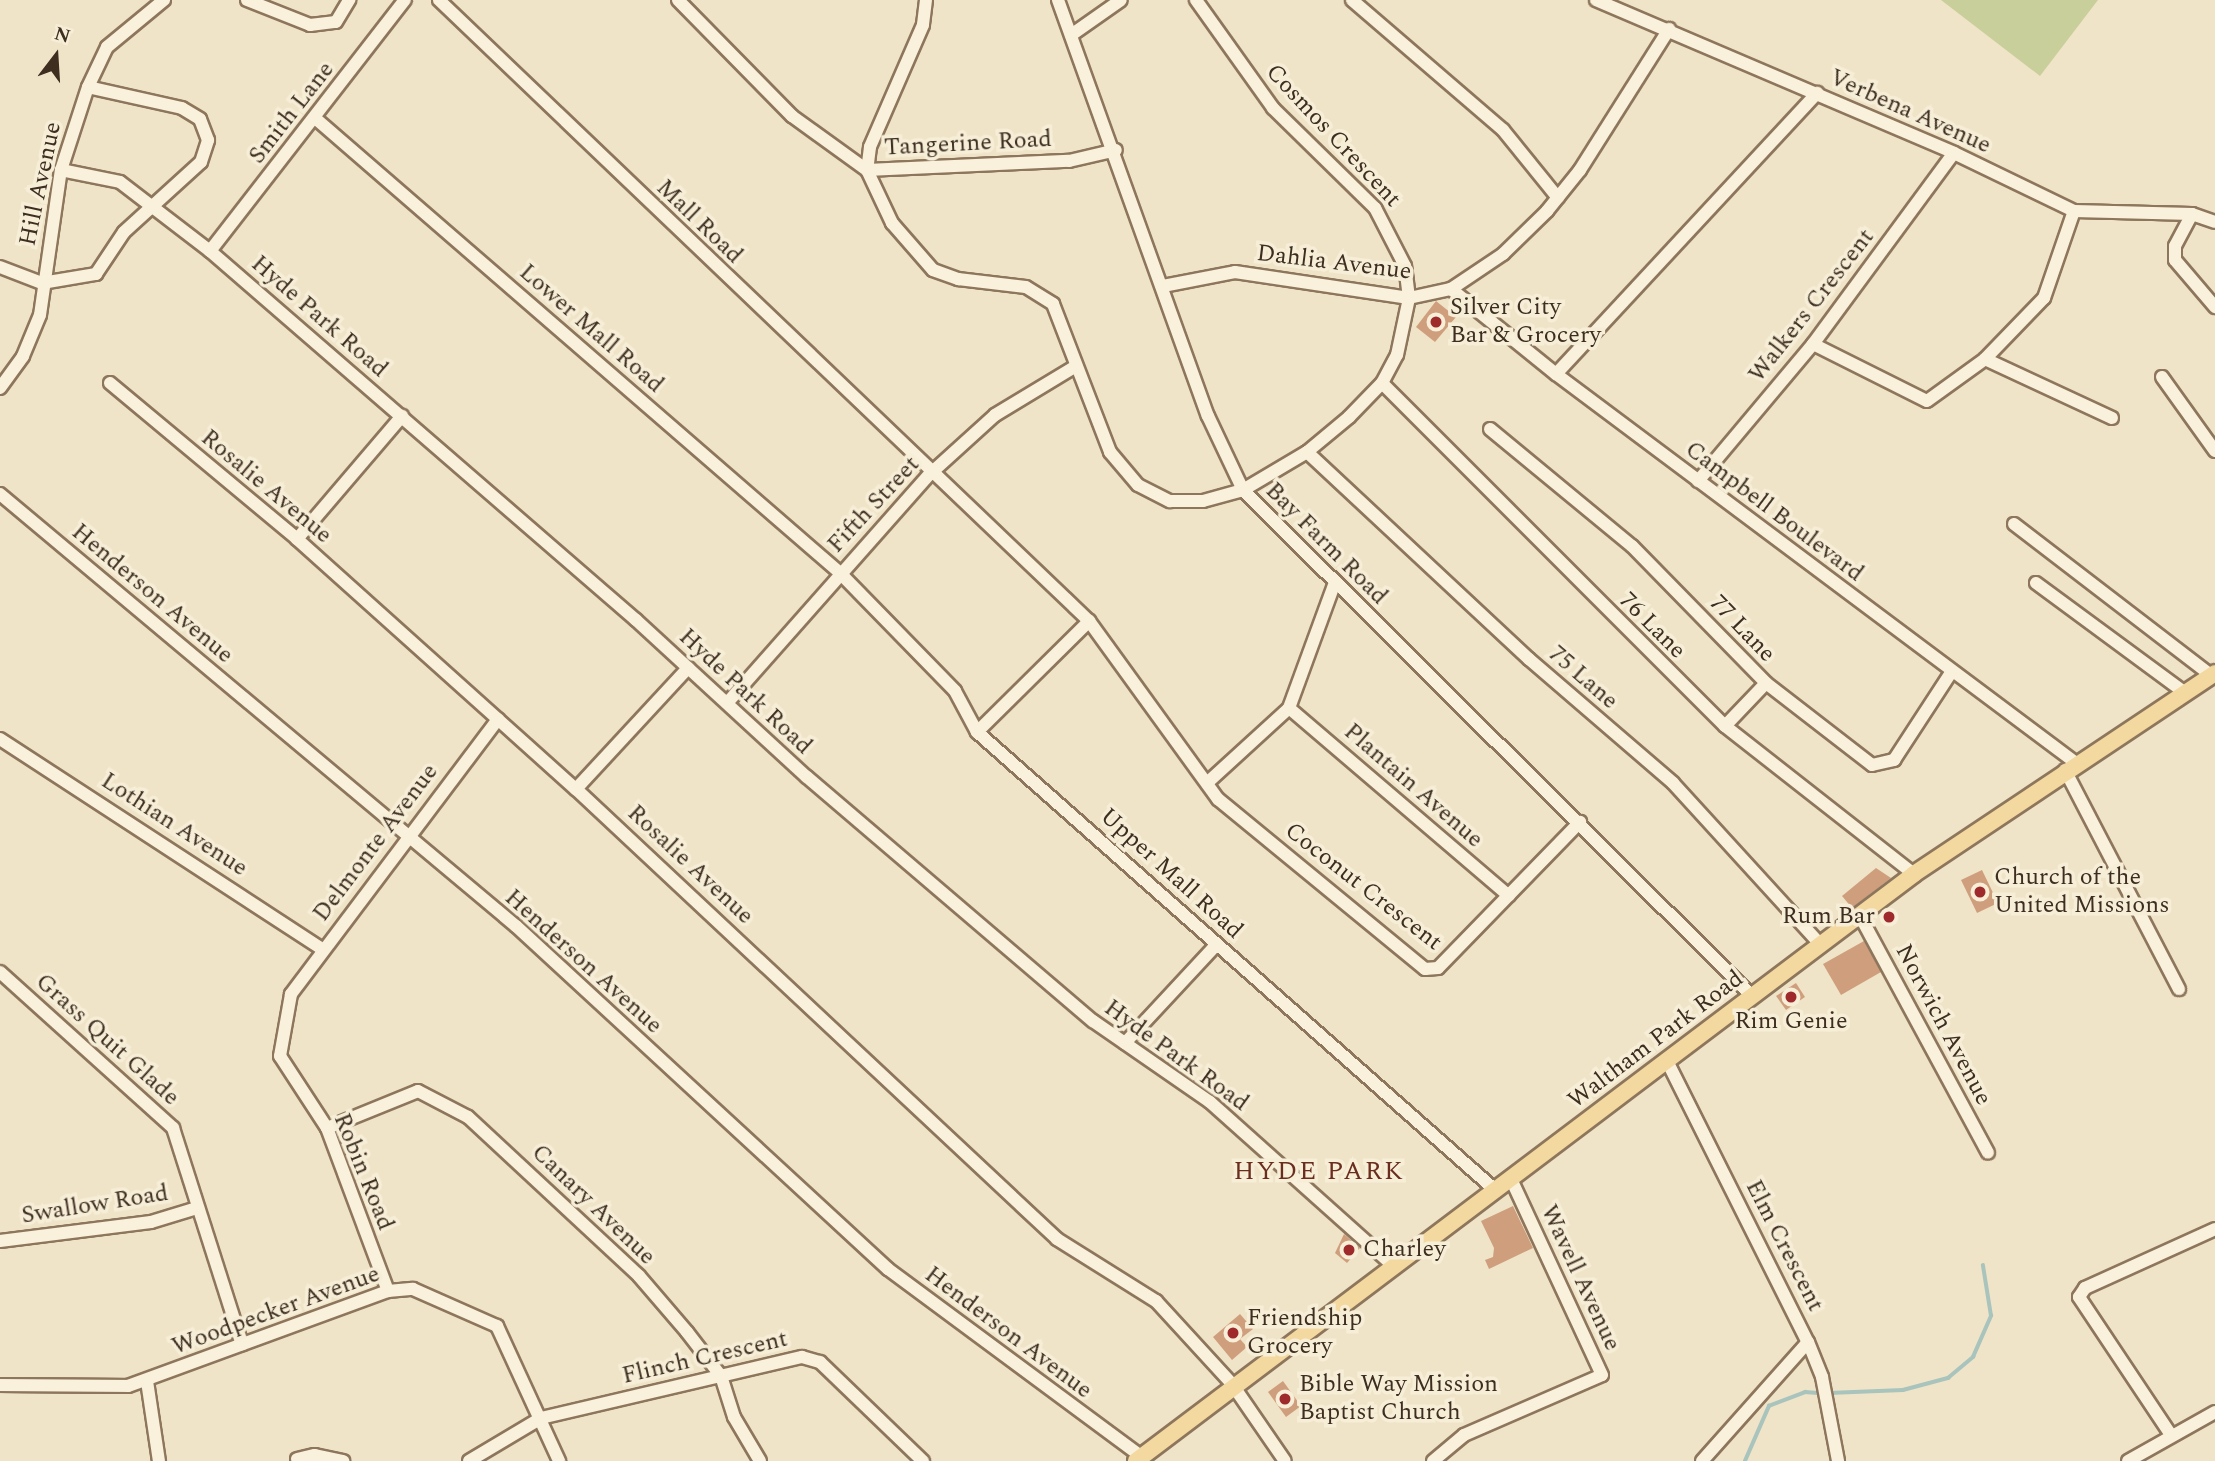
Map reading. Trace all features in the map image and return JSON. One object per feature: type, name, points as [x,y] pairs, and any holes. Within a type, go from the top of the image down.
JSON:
[{"type":"main road","name":"Waltham Park Road","points":[[1139,1458],[1231,1384],[1753,997],[1914,874],[2070,766],[2213,674]]},
{"type":"street","name":"Hill Avenue","points":[[0,388],[23,356],[40,315],[42,283],[61,170],[88,87],[107,47],[164,0]]},
{"type":"street","points":[[247,0],[310,25],[337,22],[349,0]]},
{"type":"street","name":"Smith Lane","points":[[210,251],[405,0]]},
{"type":"street","name":"Mall Road","points":[[439,0],[930,474]]},
{"type":"street","name":"Tangerine Road","points":[[678,0],[792,116],[867,170],[1056,162],[1116,150]]},
{"type":"street","points":[[867,170],[870,147],[923,24],[926,0]]},
{"type":"street","name":"Bay Farm Road","points":[[1058,0],[1116,150],[1208,416],[1242,490],[1580,822],[1753,997]]},
{"type":"street","points":[[1073,33],[1121,0]]},
{"type":"street","name":"Cosmos Crescent","points":[[867,170],[892,223],[933,270],[1041,293],[1053,304],[1110,452],[1138,485],[1170,501],[1203,501],[1242,490],[1307,452],[1382,383],[1397,355],[1409,298],[1405,266],[1375,208],[1273,108],[1196,0]]},
{"type":"street","points":[[1352,0],[1503,130],[1558,198]]},
{"type":"street","name":"Verbena Avenue","points":[[1596,0],[1954,153],[2074,211],[2192,214],[2215,222]]},
{"type":"street","name":"Dahlia Avenue","points":[[1163,286],[1236,272],[1409,298],[1451,289],[1503,254],[1558,198],[1669,29]]},
{"type":"street","points":[[0,267],[42,283],[96,274],[150,205],[201,162],[208,140],[200,119],[183,108],[88,87]]},
{"type":"street","points":[[1556,374],[1817,93]]},
{"type":"street","name":"Lower Mall Road","points":[[315,118],[839,572]]},
{"type":"street","name":"Walkers Crescent","points":[[1698,481],[1813,344],[1954,153]]},
{"type":"street","name":"Hyde Park Road","points":[[61,170],[120,182],[210,251],[728,702],[817,786],[1125,1043],[1210,1102],[1392,1265]]},
{"type":"street","points":[[1813,344],[1918,401],[1934,397],[1985,359],[2044,298],[2074,211]]},
{"type":"street","points":[[2192,214],[2175,246],[2175,260],[2215,307]]},
{"type":"street","name":"Campbell Boulevard","points":[[1451,289],[1556,374],[1952,671],[2070,766]]},
{"type":"street","points":[[1985,359],[2112,418]]},
{"type":"street","name":"Fifth Street","points":[[728,702],[839,572],[930,474],[995,415],[1076,366]]},
{"type":"street","points":[[2162,377],[2215,451]]},
{"type":"street","name":"Rosalie Avenue","points":[[110,383],[297,539],[576,789],[1057,1239],[1156,1301],[1231,1384],[1285,1461]]},
{"type":"street","name":"76 Lane","points":[[1382,383],[1726,726],[1914,874]]},
{"type":"street","points":[[297,539],[402,416]]},
{"type":"street","name":"77 Lane","points":[[1490,429],[1632,546],[1766,683],[1872,765],[1894,760],[1952,671]]},
{"type":"street","name":"75 Lane","points":[[1307,452],[1529,659],[1674,783],[1821,945]]},
{"type":"street","name":"Coconut Crescent","points":[[930,474],[1089,621],[1218,799],[1425,969],[1438,968],[1580,822]]},
{"type":"street","name":"Henderson Avenue","points":[[0,494],[406,839],[516,926],[888,1269],[1139,1458]]},
{"type":"street","points":[[2014,524],[2213,674]]},
{"type":"street","name":"Upper Mall Road","points":[[839,572],[955,691],[977,732],[1494,1189]]},
{"type":"street","points":[[1207,783],[1289,708],[1335,582]]},
{"type":"street","points":[[2036,583],[2184,692]]},
{"type":"street","points":[[977,732],[1089,621]]},
{"type":"street","points":[[576,789],[688,668]]},
{"type":"street","points":[[1726,726],[1766,683]]},
{"type":"street","name":"Plantain Avenue","points":[[1289,708],[1509,896]]},
{"type":"street","name":"Delmonte Avenue","points":[[291,995],[322,949],[498,719]]},
{"type":"street","name":"Lothian Avenue","points":[[0,739],[322,949]]},
{"type":"street","points":[[2070,766],[2179,989]]},
{"type":"street","name":"Norwich Avenue","points":[[1860,916],[1988,1153]]},
{"type":"street","points":[[1125,1043],[1217,944]]},
{"type":"street","name":"Grass Quit Glade","points":[[0,972],[173,1128],[242,1344]]},
{"type":"street","name":"Robin Road","points":[[291,995],[280,1056],[327,1128],[388,1292]]},
{"type":"street","name":"Elm Crescent","points":[[1667,1059],[1808,1342],[1822,1377],[1838,1461]]},
{"type":"street","name":"Canary Avenue","points":[[327,1128],[400,1096],[418,1091],[438,1097],[468,1117],[639,1276],[721,1376],[734,1417],[760,1461]]},
{"type":"street","name":"Wavell Avenue","points":[[1433,1461],[1464,1435],[1602,1375],[1510,1177]]},
{"type":"street","name":"Swallow Road","points":[[0,1241],[151,1222],[197,1208]]},
{"type":"street","points":[[2171,1434],[2078,1297],[2085,1288],[2215,1229]]},
{"type":"street","name":"Woodpecker Avenue","points":[[0,1385],[106,1388],[147,1381],[388,1292],[413,1289],[497,1326],[559,1461]]},
{"type":"street","points":[[1702,1461],[1808,1342]]},
{"type":"street","name":"Flinch Crescent","points":[[469,1461],[541,1418],[811,1358],[923,1461]]},
{"type":"street","points":[[147,1381],[159,1461]]},
{"type":"street","points":[[2128,1461],[2171,1434],[2215,1412]]},
{"type":"street","points":[[297,1459],[315,1455],[343,1461]]},
{"type":"green space","points":[[1941,0],[2098,0],[2040,76]]},
{"type":"building","name":"Silver City Bar & Grocery","points":[[1436,301],[1456,317],[1435,342],[1416,327]]},
{"type":"building","points":[[1876,868],[1891,878],[1852,908],[1842,896]]},
{"type":"building","name":"Church of the United Missions","points":[[1982,870],[1998,903],[1977,913],[1961,880]]},
{"type":"building","points":[[1864,941],[1881,972],[1841,995],[1823,964]]},
{"type":"building","name":"Rim Genie","points":[[1796,983],[1805,997],[1786,1010],[1776,996]]},
{"type":"building","points":[[1513,1206],[1533,1248],[1489,1269],[1485,1260],[1493,1257],[1494,1248],[1481,1221]]},
{"type":"building","name":"Charley","points":[[1344,1234],[1360,1248],[1347,1263],[1335,1253]]},
{"type":"building","name":"Friendship Grocery","points":[[1240,1314],[1253,1329],[1240,1339],[1247,1347],[1232,1360],[1213,1337]]},
{"type":"building","name":"Bible Way Mission Baptist Church","points":[[1283,1381],[1301,1406],[1286,1417],[1268,1392]]},
{"type":"waterway","points":[[1829,1393],[1903,1390],[1948,1378],[1973,1357],[1991,1316],[1983,1266]]},
{"type":"waterway","points":[[1745,1461],[1769,1406],[1805,1392],[1821,1393]]},
{"type":"place","name":"Silver City Bar & Grocery","points":[[1436,322]]},
{"type":"place","name":"Church of the United Missions","points":[[1980,892]]},
{"type":"place","name":"Rum Bar","points":[[1889,917]]},
{"type":"place","name":"Rim Genie","points":[[1791,997]]},
{"type":"place","name":"Charley","points":[[1349,1250]]},
{"type":"place","name":"Friendship Grocery","points":[[1233,1333]]},
{"type":"place","name":"Bible Way Mission Baptist Church","points":[[1285,1399]]},
{"type":"district","name":"HYDE PARK","points":[[1319,1172]]}]
